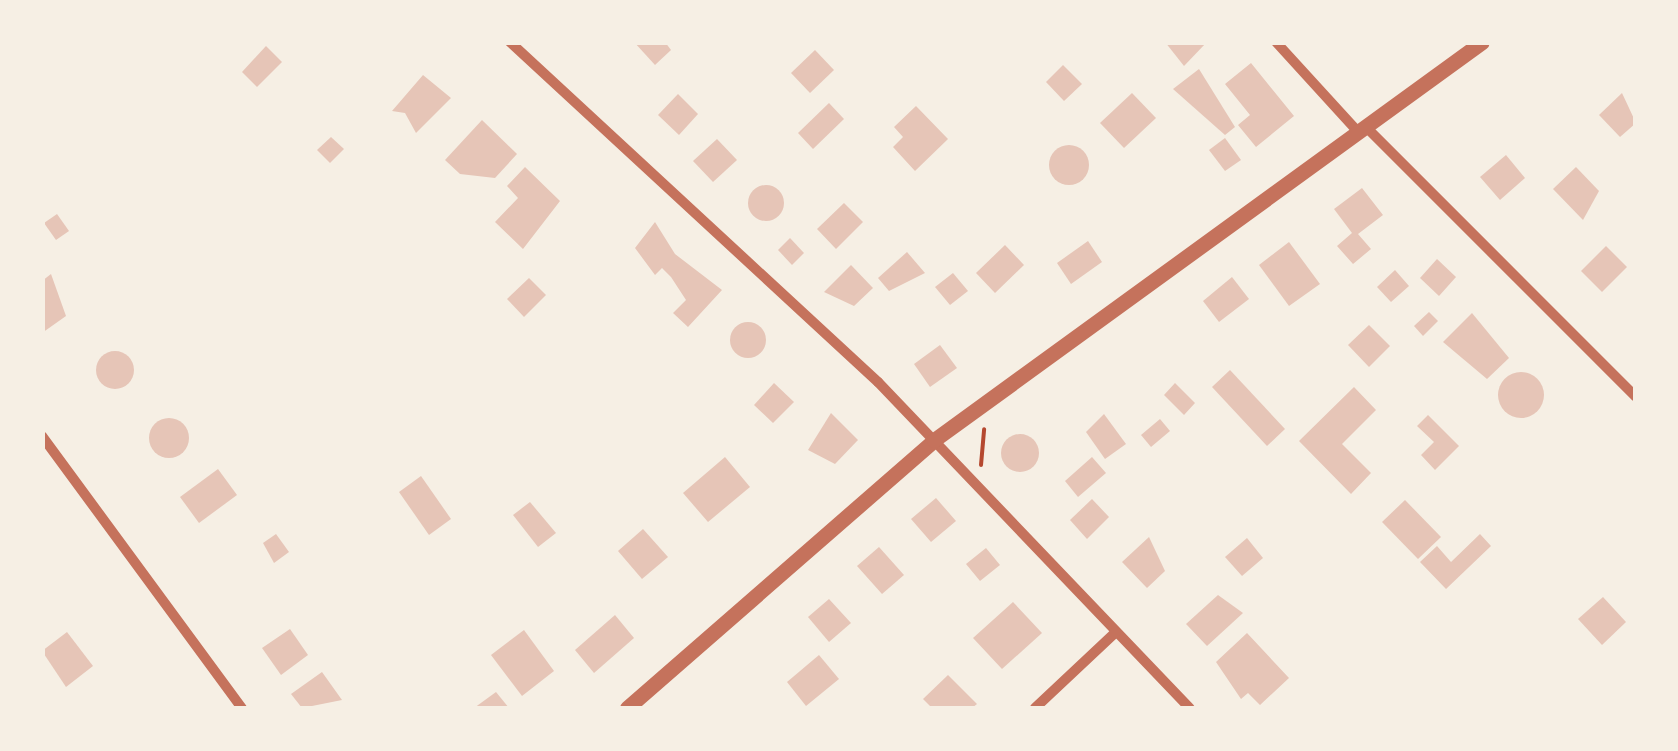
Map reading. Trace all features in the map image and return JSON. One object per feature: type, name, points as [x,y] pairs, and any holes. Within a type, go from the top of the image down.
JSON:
[{"type":"street","points":[[510,42],[934,440],[1190,708]]},
{"type":"street","points":[[1276,42],[1636,398]]},
{"type":"street","points":[[627,708],[934,440],[1482,42]]},
{"type":"street","points":[[42,436],[242,708]]},
{"type":"street","points":[[1035,708],[1116,632]]},
{"type":"path","points":[[981,465],[984,429]]},
{"type":"building","points":[[634,42],[665,42],[671,50],[655,65]]},
{"type":"building","points":[[1165,42],[1207,42],[1184,66]]},
{"type":"building","points":[[266,46],[282,62],[257,87],[242,72]]},
{"type":"building","points":[[815,50],[834,70],[810,93],[791,73]]},
{"type":"building","points":[[1251,63],[1294,116],[1256,147],[1238,125],[1250,115],[1225,84]]},
{"type":"building","points":[[1063,65],[1082,84],[1064,101],[1046,82]]},
{"type":"building","points":[[1199,69],[1235,127],[1225,135],[1173,89]]},
{"type":"building","points":[[423,75],[451,98],[416,133],[405,113],[392,111]]},
{"type":"building","points":[[1132,93],[1156,118],[1124,148],[1100,123]]},
{"type":"building","points":[[1622,93],[1636,123],[1620,137],[1599,115]]},
{"type":"building","points":[[678,94],[698,114],[679,135],[658,115]]},
{"type":"building","points":[[829,103],[844,119],[813,149],[798,133]]},
{"type":"building","points":[[916,106],[948,139],[915,171],[893,147],[903,137],[894,127]]},
{"type":"building","points":[[482,120],[517,154],[495,178],[460,174],[445,160]]},
{"type":"building","points":[[331,137],[344,149],[330,163],[317,150]]},
{"type":"building","points":[[1225,138],[1241,160],[1225,171],[1209,150]]},
{"type":"building","points":[[717,139],[737,160],[713,182],[693,161]]},
{"type":"building","points":[[1069,145],[1083,151],[1089,165],[1083,179],[1069,185],[1055,179],[1049,165],[1055,151]]},
{"type":"building","points":[[1506,155],[1525,178],[1500,200],[1480,177]]},
{"type":"building","points":[[525,167],[560,201],[523,249],[495,222],[518,198],[507,186]]},
{"type":"building","points":[[1576,167],[1599,191],[1583,220],[1553,189]]},
{"type":"building","points":[[766,185],[779,190],[784,203],[779,216],[766,221],[753,216],[748,203],[753,190]]},
{"type":"building","points":[[1362,188],[1383,215],[1358,234],[1371,249],[1353,264],[1337,246],[1352,233],[1334,209]]},
{"type":"building","points":[[844,203],[863,222],[836,249],[817,229]]},
{"type":"building","points":[[57,214],[69,231],[56,240],[44,223]]},
{"type":"building","points":[[655,222],[675,254],[722,290],[688,327],[673,313],[686,300],[671,277],[662,268],[655,275],[635,248]]},
{"type":"building","points":[[790,238],[804,253],[792,265],[778,250]]},
{"type":"building","points":[[1088,241],[1102,262],[1071,284],[1057,263]]},
{"type":"building","points":[[1289,242],[1320,284],[1289,306],[1259,265]]},
{"type":"building","points":[[1005,245],[1024,265],[995,293],[976,273]]},
{"type":"building","points":[[1606,246],[1627,267],[1602,292],[1581,271]]},
{"type":"building","points":[[907,252],[925,273],[889,291],[878,278]]},
{"type":"building","points":[[1437,259],[1456,277],[1439,296],[1420,278]]},
{"type":"building","points":[[851,265],[873,288],[854,306],[824,292]]},
{"type":"building","points":[[1395,270],[1409,286],[1391,302],[1377,287]]},
{"type":"building","points":[[953,273],[968,291],[950,305],[935,287]]},
{"type":"building","points":[[51,274],[66,316],[42,333],[42,281]]},
{"type":"building","points":[[1232,277],[1249,299],[1219,322],[1203,301]]},
{"type":"building","points":[[529,278],[546,295],[524,317],[507,299]]},
{"type":"building","points":[[1429,312],[1438,321],[1423,336],[1414,326]]},
{"type":"building","points":[[1472,313],[1509,358],[1487,379],[1443,342]]},
{"type":"building","points":[[748,322],[760,328],[766,340],[760,352],[748,358],[736,352],[730,340],[736,328]]},
{"type":"building","points":[[1369,325],[1390,346],[1369,367],[1348,345]]},
{"type":"building","points":[[940,345],[957,368],[930,387],[914,364]]},
{"type":"building","points":[[115,351],[129,356],[134,370],[129,384],[115,389],[101,384],[96,370],[101,356]]},
{"type":"building","points":[[1230,370],[1285,429],[1267,446],[1212,387]]},
{"type":"building","points":[[1521,372],[1537,379],[1544,395],[1537,411],[1521,418],[1505,411],[1498,395],[1505,379]]},
{"type":"building","points":[[774,383],[794,402],[773,423],[754,405]]},
{"type":"building","points":[[1175,383],[1195,403],[1184,415],[1164,395]]},
{"type":"building","points":[[1354,387],[1376,410],[1342,444],[1371,473],[1351,494],[1299,441]]},
{"type":"building","points":[[831,413],[858,440],[835,464],[808,450]]},
{"type":"building","points":[[1104,414],[1126,444],[1105,459],[1086,432]]},
{"type":"building","points":[[1428,415],[1459,446],[1435,470],[1421,455],[1434,442],[1417,426]]},
{"type":"building","points":[[169,418],[183,424],[189,438],[183,452],[169,458],[155,452],[149,438],[155,424]]},
{"type":"building","points":[[1160,419],[1170,431],[1151,447],[1141,435]]},
{"type":"building","points":[[1020,434],[1034,439],[1039,453],[1034,467],[1020,472],[1006,467],[1001,453],[1006,439]]},
{"type":"building","points":[[725,457],[750,487],[708,522],[683,493]]},
{"type":"building","points":[[1092,457],[1106,473],[1078,497],[1065,481]]},
{"type":"building","points":[[218,469],[237,495],[199,523],[180,497]]},
{"type":"building","points":[[421,476],[451,519],[429,535],[399,492]]},
{"type":"building","points":[[936,498],[956,521],[931,542],[911,519]]},
{"type":"building","points":[[1092,499],[1109,517],[1087,539],[1070,520]]},
{"type":"building","points":[[1405,500],[1441,537],[1418,559],[1382,522]]},
{"type":"building","points":[[530,502],[556,533],[538,547],[513,515]]},
{"type":"building","points":[[643,529],[668,557],[642,579],[618,551]]},
{"type":"building","points":[[276,534],[289,552],[274,563],[263,543]]},
{"type":"building","points":[[1480,534],[1491,546],[1446,589],[1420,562],[1437,546],[1451,562]]},
{"type":"building","points":[[1149,537],[1165,571],[1147,588],[1122,562]]},
{"type":"building","points":[[1247,538],[1263,558],[1242,576],[1225,557]]},
{"type":"building","points":[[879,547],[904,575],[882,594],[857,566]]},
{"type":"building","points":[[986,548],[1000,565],[980,581],[966,564]]},
{"type":"building","points":[[1218,595],[1243,613],[1207,646],[1186,624]]},
{"type":"building","points":[[1603,597],[1626,622],[1602,645],[1578,619]]},
{"type":"building","points":[[829,599],[851,623],[829,642],[808,617]]},
{"type":"building","points":[[1013,602],[1042,633],[1002,669],[973,638]]},
{"type":"building","points":[[615,615],[634,638],[594,673],[575,650]]},
{"type":"building","points":[[290,629],[308,655],[281,675],[262,648]]},
{"type":"building","points":[[524,630],[554,671],[522,696],[491,655]]},
{"type":"building","points":[[67,632],[93,666],[66,687],[42,651]]},
{"type":"building","points":[[1247,633],[1289,678],[1260,705],[1248,693],[1241,699],[1216,662]]},
{"type":"building","points":[[819,655],[839,679],[806,706],[787,682]]},
{"type":"building","points":[[322,672],[342,700],[302,708],[291,694]]},
{"type":"building","points":[[948,675],[977,704],[972,708],[932,708],[923,699]]},
{"type":"building","points":[[496,692],[509,708],[474,708]]}]
